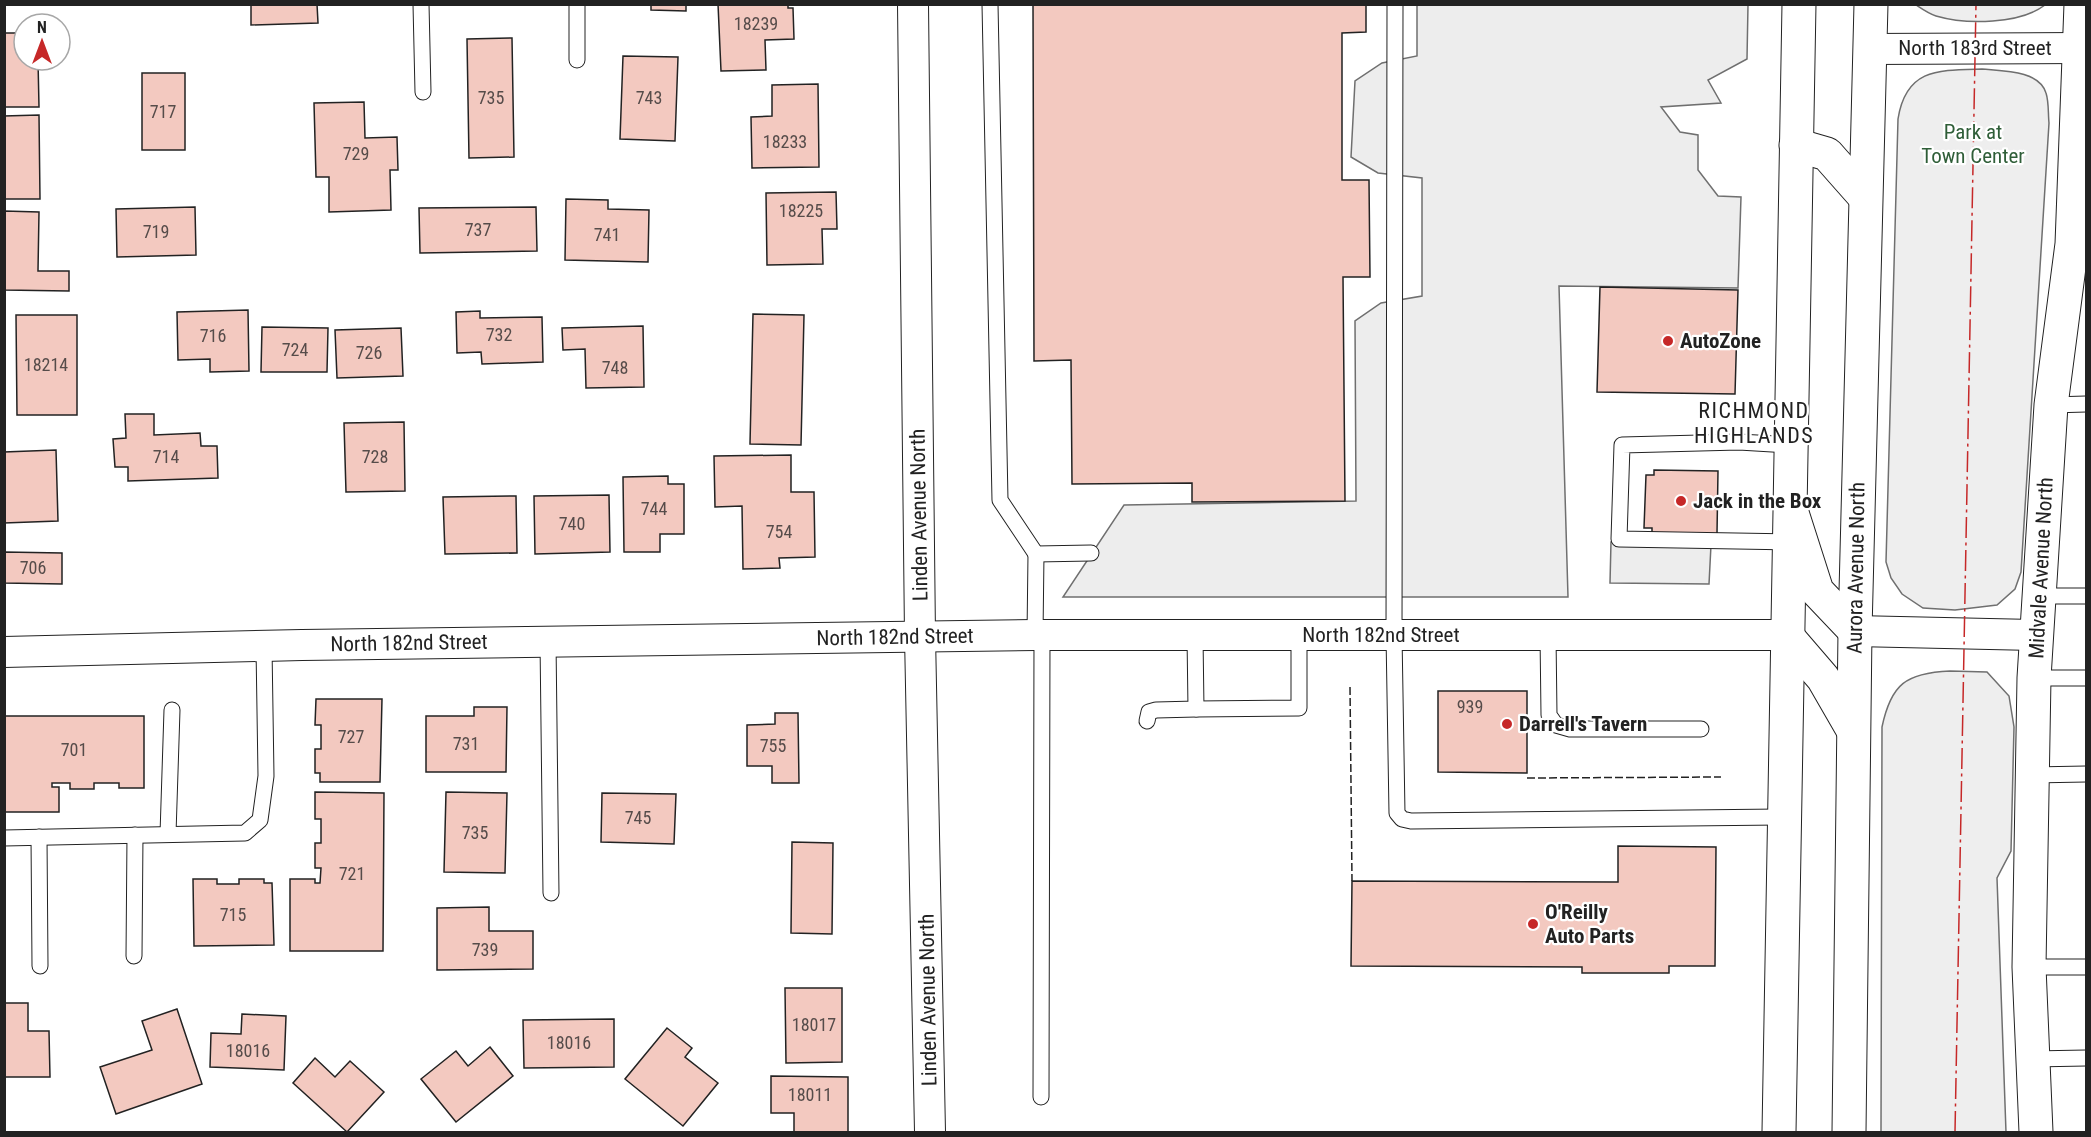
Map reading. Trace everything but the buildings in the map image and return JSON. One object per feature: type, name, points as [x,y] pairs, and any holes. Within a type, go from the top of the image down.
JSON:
[{"type":"main road","points":[[1779,1132],[1786,635],[1799,4]]},
{"type":"main road","name":"Aurora Avenue North","points":[[1849,1132],[1853,730],[1871,4]]},
{"type":"main road","name":"Midvale Avenue North","points":[[2036,1132],[2031,1059],[2029,967],[2034,678],[2051,405],[2075,299],[2072,244],[2081,4]]},
{"type":"main road","points":[[1796,145],[1827,154],[1865,197]]},
{"type":"main road","points":[[1790,506],[1817,591],[1855,631]]},
{"type":"main road","points":[[1786,635],[1823,678],[1853,730]]},
{"type":"street","name":"Linden Avenue North","points":[[913,4],[920,636],[930,1132]]},
{"type":"street","name":"North 183rd Street","points":[[1870,49],[2081,48]]},
{"type":"street","points":[[1855,631],[2037,635]]},
{"type":"street","name":"North 182nd Street","points":[[4,652],[920,636],[1786,635]]},
{"type":"lane","points":[[421,4],[423,92]]},
{"type":"lane","points":[[577,4],[577,60]]},
{"type":"lane","points":[[990,4],[1000,500],[1036,554],[1041,1097]]},
{"type":"lane","points":[[1395,4],[1394,635],[1397,813],[1402,819],[1411,821],[1784,817]]},
{"type":"lane","points":[[2051,405],[2086,404]]},
{"type":"lane","points":[[1789,542],[1619,539],[1622,445],[1739,442],[1791,445]]},
{"type":"lane","points":[[1036,554],[1090,553]]},
{"type":"lane","points":[[2039,596],[2086,596]]},
{"type":"lane","points":[[1147,722],[1149,712],[1156,710],[1299,708],[1299,635]]},
{"type":"lane","points":[[1548,635],[1549,715],[1556,725],[1570,729],[1701,729]]},
{"type":"lane","points":[[1195,636],[1196,709]]},
{"type":"lane","points":[[549,641],[551,893]]},
{"type":"lane","points":[[4,838],[244,833],[260,820],[266,776],[264,647]]},
{"type":"lane","points":[[2034,678],[2086,678]]},
{"type":"lane","points":[[168,834],[171,710]]},
{"type":"lane","points":[[2031,774],[2086,774]]},
{"type":"lane","points":[[134,956],[135,835]]},
{"type":"lane","points":[[39,837],[40,966]]},
{"type":"lane","points":[[2029,967],[2086,967]]},
{"type":"lane","points":[[2031,1059],[2086,1058]]},
{"type":"green space","points":[[1916,5],[2045,5],[2022,16],[2008,19],[1963,21],[1936,16]]},
{"type":"green space","name":"Park at Town Center","points":[[1982,69],[2019,73],[2036,80],[2046,93],[2048,104],[2049,123],[2021,572],[2015,589],[1997,605],[1955,610],[1923,608],[1902,594],[1891,578],[1886,562],[1898,119],[1908,90],[1927,75],[1952,70]]},
{"type":"green space","points":[[1950,671],[1987,672],[2009,696],[2014,727],[2011,851],[1997,878],[2006,1132],[1881,1132],[1882,727],[1890,700],[1903,684],[1922,675]]},
{"type":"shaded area","points":[[1417,5],[1748,5],[1747,59],[1708,80],[1721,103],[1661,107],[1680,132],[1698,135],[1698,170],[1718,196],[1741,197],[1738,288],[1559,286],[1568,597],[1063,597],[1124,505],[1356,501],[1355,321],[1381,303],[1422,296],[1422,178],[1378,173],[1351,157],[1355,81],[1382,63],[1417,56]]},
{"type":"shaded area","points":[[1611,542],[1711,545],[1709,584],[1610,583]]},
{"type":"fence","points":[[1350,687],[1352,881]]},
{"type":"fence","points":[[1527,778],[1721,777]]},
{"type":"power","points":[[1955,1132],[1976,4]]},
{"type":"place","name":"AutoZone","points":[[1668,341]]},
{"type":"place","name":"Jack in the Box","points":[[1681,501]]},
{"type":"place","name":"Darrell's Tavern","points":[[1507,724]]},
{"type":"place","name":"O'Reilly Auto Parts","points":[[1533,924]]},
{"type":"district","name":"RICHMOND HIGHLANDS","points":[[1754,422]]}]
